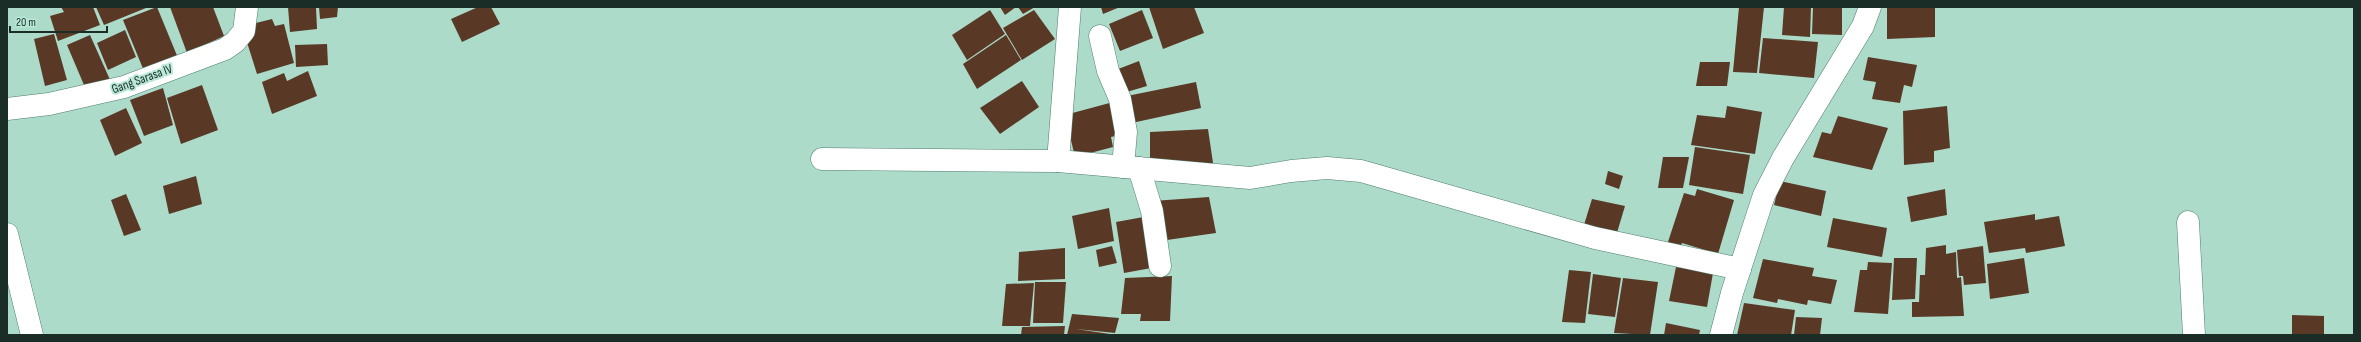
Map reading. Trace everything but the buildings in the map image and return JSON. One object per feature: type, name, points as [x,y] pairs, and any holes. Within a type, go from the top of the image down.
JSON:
[{"type":"street","name":"Gang Sarasa IV","points":[[7,110],[49,104],[124,88],[225,49],[235,42],[244,30],[247,7]]},
{"type":"street","points":[[1058,161],[1070,7]]},
{"type":"street","points":[[1722,335],[1740,269],[1767,189],[1783,158],[1863,26],[1870,7]]},
{"type":"street","points":[[1100,36],[1108,70],[1120,98],[1131,168],[1152,211],[1160,266]]},
{"type":"street","points":[[822,159],[1058,161],[1250,178],[1292,171],[1327,168],[1361,171],[1595,238],[1740,269]]},
{"type":"street","points":[[2188,222],[2194,335]]},
{"type":"street","points":[[7,234],[32,335]]}]
